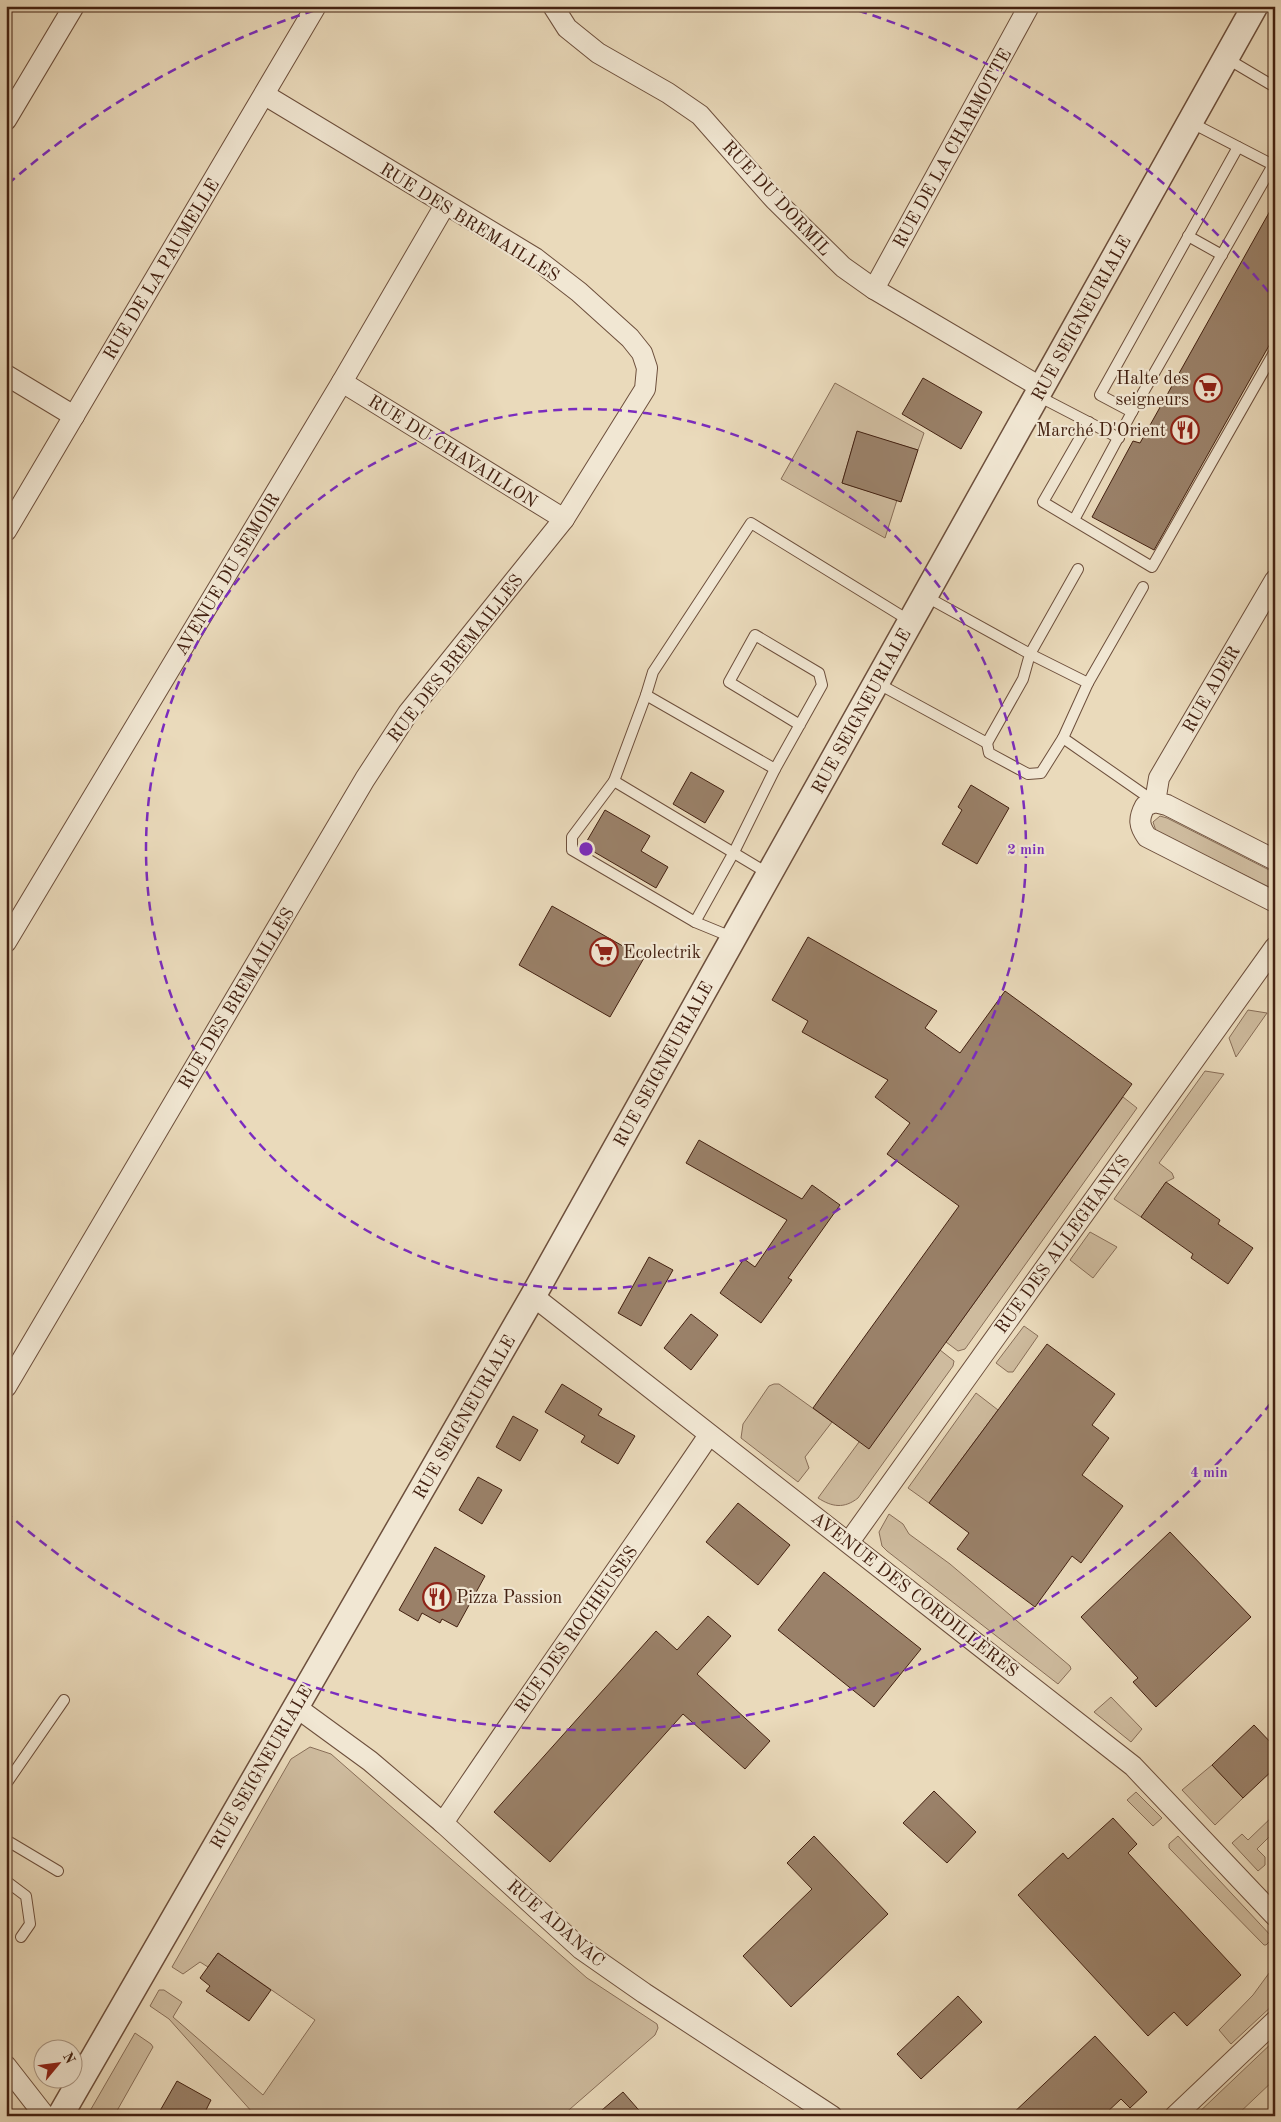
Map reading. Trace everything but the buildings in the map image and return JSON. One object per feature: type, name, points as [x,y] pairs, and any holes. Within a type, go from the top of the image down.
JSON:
[{"type":"street","points":[[6,120],[74,6]]},
{"type":"street","name":"RUE DE LA PAUMELLE","points":[[6,531],[316,6]]},
{"type":"street","name":"RUE DU DORMIL","points":[[554,6],[566,28],[598,53],[668,93],[700,115],[775,200],[843,267],[874,289],[1040,392]]},
{"type":"street","name":"RUE DE LA CHARMOTTE","points":[[874,289],[1029,6]]},
{"type":"street","name":"RUE SEIGNEURIALE","points":[[60,2116],[533,1296],[1255,6]]},
{"type":"street","name":"RUE DES BREMAILLES","points":[[6,1387],[365,779],[408,713],[564,519],[645,389],[647,368],[642,353],[630,338],[580,292],[542,264],[264,95]]},
{"type":"street","name":"AVENUE DU SEMOIR","points":[[6,942],[342,382],[445,205]]},
{"type":"street","points":[[6,375],[74,416]]},
{"type":"street","name":"RUE DU CHAVAILLON","points":[[342,382],[564,519]]},
{"type":"street","name":"RUE ADER","points":[[1155,802],[1159,778],[1275,580]]},
{"type":"street","points":[[1275,860],[1167,805],[1155,802],[1145,806],[1140,819],[1141,828],[1148,837],[1275,902]]},
{"type":"street","name":"RUE DES ALLEGHANYS","points":[[849,1542],[1275,947]]},
{"type":"street","name":"AVENUE DES CORDILLÈRES","points":[[533,1296],[1133,1766],[1275,1916]]},
{"type":"street","name":"RUE DES ROCHEUSES","points":[[443,1823],[539,1680],[583,1620],[710,1435]]},
{"type":"street","name":"RUE ADANAC","points":[[296,1707],[370,1761],[443,1823],[581,1949],[644,1993],[832,2116]]},
{"type":"street","points":[[1175,2116],[1275,2021]]},
{"type":"street","points":[[6,2066],[45,2116]]},
{"type":"lane","points":[[1226,58],[1275,87]]},
{"type":"lane","points":[[1074,520],[1132,412],[1274,166],[1190,122]]},
{"type":"lane","points":[[1132,412],[1100,395],[1238,147]]},
{"type":"lane","points":[[1188,236],[1222,255]]},
{"type":"lane","points":[[1089,422],[1043,502],[1152,567],[1275,351]]},
{"type":"lane","points":[[1040,392],[1119,438]]},
{"type":"lane","points":[[734,938],[695,922],[572,850],[572,837],[614,781],[653,672],[751,523],[911,621]]},
{"type":"lane","points":[[1078,569],[1030,654],[1023,679],[987,743],[989,753],[1028,774],[1041,773],[1063,738],[1076,714],[1088,683],[1143,587]]},
{"type":"lane","points":[[925,596],[1030,654],[1088,683]]},
{"type":"lane","points":[[695,922],[822,684],[819,673],[755,635],[729,682],[800,725]]},
{"type":"lane","points":[[876,683],[987,743]]},
{"type":"lane","points":[[646,695],[775,769]]},
{"type":"lane","points":[[1063,738],[1155,802]]},
{"type":"lane","points":[[614,781],[770,874]]},
{"type":"lane","points":[[6,1784],[64,1700]]},
{"type":"lane","points":[[6,1840],[58,1871]]},
{"type":"lane","points":[[6,1881],[26,1896],[30,1924],[20,1937]]},
{"type":"shaded area","points":[[835,383],[924,433],[918,450],[857,432],[842,483],[897,500],[885,538],[781,479]]},
{"type":"shaded area","points":[[1160,816],[1275,873],[1275,890],[1156,831],[1153,822]]},
{"type":"shaded area","points":[[1248,1010],[1267,1013],[1236,1057],[1229,1038]]},
{"type":"shaded area","points":[[1205,1071],[1224,1074],[1159,1163],[1172,1173],[1174,1178],[1166,1182],[1141,1217],[1114,1199]]},
{"type":"shaded area","points":[[1123,1097],[1137,1108],[965,1349],[958,1351],[946,1342]]},
{"type":"shaded area","points":[[1090,1232],[1117,1247],[1093,1278],[1070,1260]]},
{"type":"shaded area","points":[[1024,1326],[1038,1336],[1013,1372],[1008,1372],[996,1363]]},
{"type":"shaded area","points":[[940,1350],[954,1361],[953,1366],[858,1498],[848,1504],[833,1505],[818,1498],[859,1442]]},
{"type":"shaded area","points":[[779,1384],[832,1422],[805,1457],[809,1468],[798,1482],[741,1438],[743,1424],[769,1386]]},
{"type":"shaded area","points":[[976,1393],[998,1410],[929,1503],[908,1488]]},
{"type":"shaded area","points":[[889,1514],[903,1524],[909,1534],[950,1564],[1070,1666],[1071,1669],[1058,1684],[882,1546],[879,1532]]},
{"type":"shaded area","points":[[1111,1697],[1142,1729],[1131,1742],[1094,1712]]},
{"type":"shaded area","points":[[310,1747],[331,1754],[587,1978],[657,2024],[658,2028],[655,2035],[562,2116],[252,2116],[253,2113],[169,2019],[150,2006],[159,1990],[164,1990],[182,2002],[173,2017],[263,2095],[315,2020],[218,1953],[208,1967],[200,1962],[183,1974],[172,1967],[291,1759]]},
{"type":"shaded area","points":[[1212,1765],[1243,1798],[1215,1825],[1182,1790]]},
{"type":"shaded area","points":[[1136,1792],[1162,1818],[1153,1826],[1127,1800]]},
{"type":"shaded area","points":[[1275,1814],[1275,1831],[1257,1849],[1265,1857],[1265,1865],[1258,1871],[1232,1843],[1242,1834],[1248,1840]]},
{"type":"shaded area","points":[[1178,1836],[1273,1938],[1266,1945],[1169,1848],[1169,1844]]},
{"type":"shaded area","points":[[1275,1965],[1275,2003],[1231,2044],[1219,2030],[1253,1995]]},
{"type":"shaded area","points":[[135,2033],[153,2047],[114,2116],[87,2116]]},
{"type":"shaded area","points":[[1275,2040],[1275,2079],[1236,2116],[1195,2116]]},
{"type":"place","name":"Halte des seigneurs","points":[[1208,388]]},
{"type":"place","name":"Marché D'Orient","points":[[1185,430]]},
{"type":"place","name":"Ecolectrik","points":[[604,952]]},
{"type":"place","name":"Pizza Passion","points":[[437,1597]]}]
